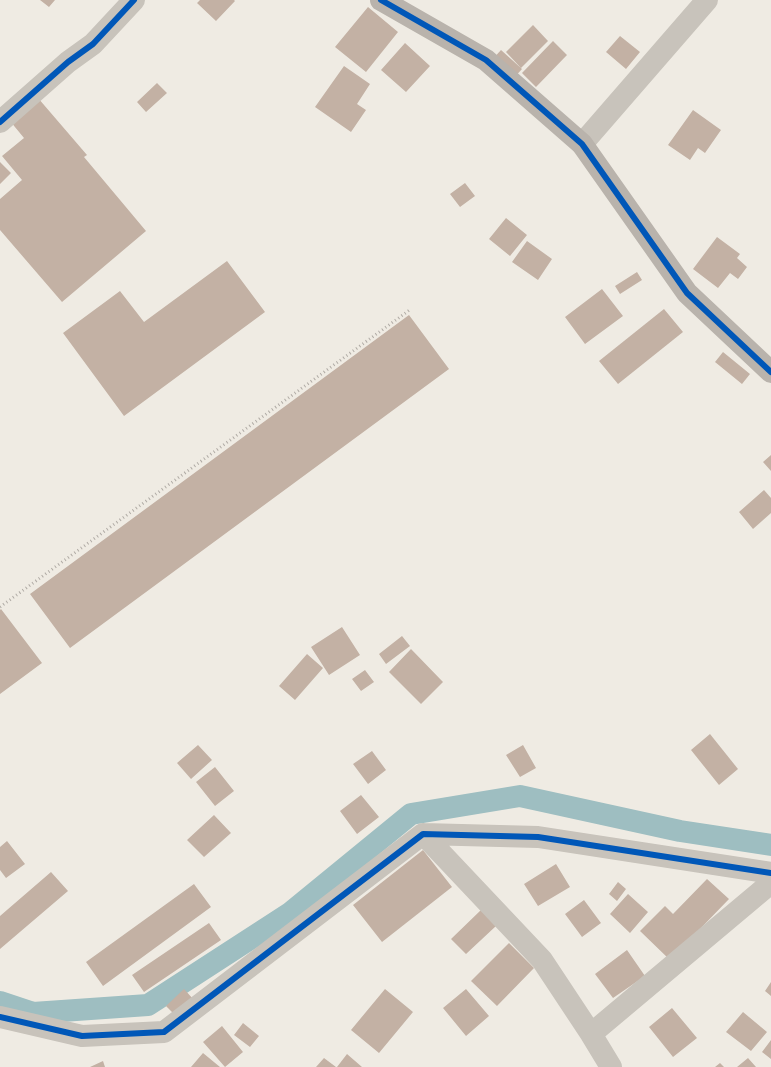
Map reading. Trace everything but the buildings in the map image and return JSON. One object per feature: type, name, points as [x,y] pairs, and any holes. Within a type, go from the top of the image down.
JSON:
[{"type":"street","points":[[0,122],[68,62],[93,44],[134,0]]},
{"type":"street","points":[[381,0],[486,60],[582,144],[686,293],[771,372]]},
{"type":"street","points":[[582,144],[707,0]]},
{"type":"street","points":[[0,1017],[82,1036],[164,1032],[423,834],[538,837],[771,873]]},
{"type":"street","points":[[423,834],[542,960],[611,1067]]},
{"type":"street","points":[[591,1034],[771,883]]},
{"type":"waterway","points":[[0,1002],[33,1013],[148,1005],[290,913],[411,814],[520,796],[680,831],[771,845]]},
{"type":"railway","points":[[0,607],[411,309]]},
{"type":"cycle path","points":[[0,122],[68,62],[93,44],[134,0]]},
{"type":"cycle path","points":[[381,0],[486,60],[582,144],[687,293],[771,372]]},
{"type":"cycle path","points":[[0,1017],[82,1036],[164,1032],[423,834],[538,837],[771,873]]}]
